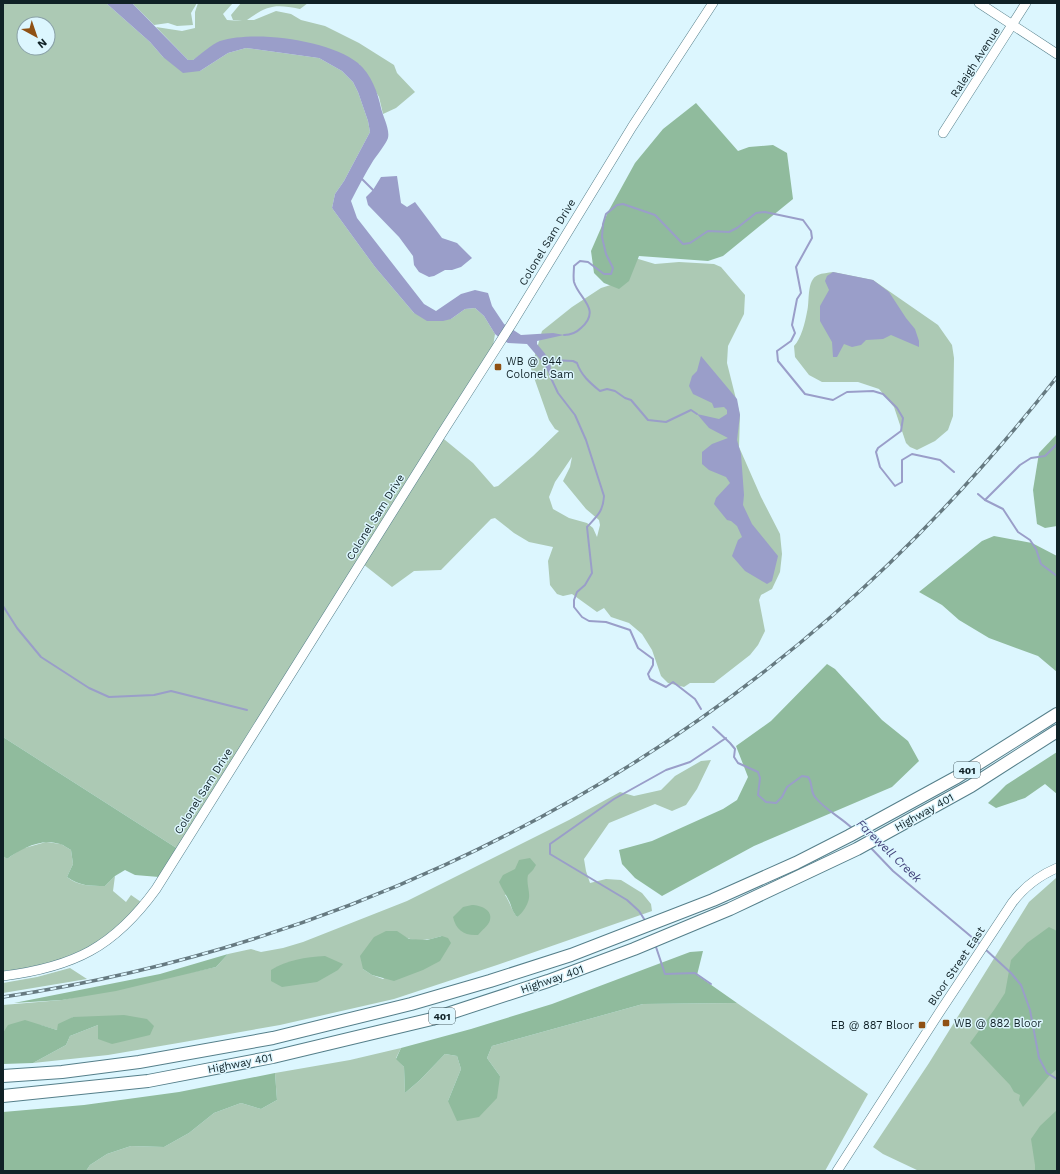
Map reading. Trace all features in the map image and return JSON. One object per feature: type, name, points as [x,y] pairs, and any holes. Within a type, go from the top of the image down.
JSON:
[{"type":"highway","name":"Highway 401","points":[[3,1076],[62,1072],[123,1064],[273,1038],[412,1004],[571,955],[713,900],[796,863],[957,777],[1057,714]]},
{"type":"highway","name":"Highway 401","points":[[3,1096],[155,1079],[273,1057],[432,1019],[548,981],[634,949],[730,909],[856,849],[971,786],[1057,732]]},
{"type":"street","name":"Colonel Sam Drive","points":[[3,976],[41,970],[72,960],[84,954],[116,934],[147,902],[511,325],[632,127],[713,3]]},
{"type":"street","points":[[978,3],[1057,54]]},
{"type":"street","name":"Raleigh Avenue","points":[[943,133],[1026,3]]},
{"type":"street","name":"Bloor Street East","points":[[837,1171],[1012,903],[1026,887],[1045,873],[1057,868]]},
{"type":"green space","points":[[3,3],[106,3],[150,42],[163,57],[200,71],[228,53],[246,48],[319,58],[342,71],[353,82],[358,92],[368,121],[370,132],[344,181],[335,194],[332,208],[375,267],[414,313],[451,319],[465,309],[475,308],[484,316],[495,334],[492,352],[439,435],[473,463],[494,487],[498,486],[533,456],[559,431],[555,429],[549,420],[531,369],[542,331],[572,307],[601,288],[617,283],[635,258],[655,264],[679,262],[714,264],[721,267],[745,295],[744,314],[728,346],[727,363],[740,415],[739,447],[761,497],[780,534],[782,554],[780,572],[772,589],[761,595],[759,600],[765,631],[758,645],[750,655],[714,683],[690,683],[684,687],[668,683],[661,676],[652,650],[642,634],[629,623],[611,617],[604,608],[597,612],[572,594],[563,596],[557,594],[550,585],[548,561],[553,547],[529,542],[514,533],[495,518],[491,519],[441,570],[414,571],[392,587],[363,564],[178,849],[3,737]],"holes":[[[572,457],[570,467],[563,481],[586,509],[599,520],[600,525],[597,537],[593,528],[587,523],[569,518],[553,509],[549,497],[555,482]]]},
{"type":"green space","points":[[132,3],[197,3],[191,13],[193,25],[177,26],[168,23],[154,25]]},
{"type":"green space","points":[[198,3],[233,3],[223,14],[227,20],[242,21],[233,20],[231,15],[241,3],[308,3],[300,9],[284,6],[272,7],[261,11],[247,20],[254,20],[276,11],[291,14],[301,20],[325,26],[359,43],[394,65],[397,73],[415,92],[396,108],[383,114],[379,97],[359,64],[219,42],[193,60],[188,60],[156,27],[182,31],[195,28],[195,12]]},
{"type":"green space","points":[[696,103],[738,151],[749,147],[773,145],[787,153],[793,199],[723,256],[708,261],[639,256],[629,281],[619,289],[604,283],[594,273],[591,251],[608,212],[635,163],[663,129]]},
{"type":"green space","points":[[833,272],[873,280],[938,325],[952,345],[954,358],[953,416],[948,430],[935,441],[917,450],[910,447],[906,443],[894,407],[879,389],[858,382],[822,382],[809,375],[795,357],[794,346],[801,335],[804,326],[812,281],[818,275]]},
{"type":"green space","points":[[1057,434],[1057,526],[1045,528],[1037,524],[1033,490],[1039,453]]},
{"type":"green space","points":[[994,536],[1032,543],[1057,556],[1057,672],[1038,656],[989,638],[959,620],[942,605],[919,592],[982,541]]},
{"type":"green space","points":[[827,664],[835,669],[882,720],[908,741],[919,761],[892,787],[754,846],[662,896],[635,878],[622,864],[619,850],[652,841],[723,809],[737,800],[748,777],[736,746],[771,721]]},
{"type":"green space","points":[[3,737],[178,849],[159,877],[135,875],[125,870],[115,876],[105,886],[90,886],[81,884],[67,877],[73,864],[71,850],[61,844],[53,842],[32,845],[7,859],[3,856]]},
{"type":"green space","points":[[1057,752],[1057,794],[1045,784],[1025,798],[996,808],[988,803],[1006,785]]},
{"type":"green space","points":[[711,760],[697,789],[686,805],[672,811],[655,804],[609,823],[584,859],[590,883],[606,879],[621,880],[642,893],[651,904],[652,911],[394,999],[280,1025],[108,1055],[33,1063],[66,1045],[70,1036],[98,1025],[112,1044],[97,1017],[73,1017],[57,1030],[40,1025],[3,1033],[3,1005],[62,1000],[216,967],[228,954],[251,949],[261,952],[283,948],[303,942],[407,901],[569,820],[620,792],[634,796],[661,790],[675,776],[701,761]],"holes":[[[527,885],[527,889],[517,917],[505,895]],[[403,936],[412,940],[427,940],[442,936],[383,979],[372,975],[363,969]]]},
{"type":"green space","points":[[46,842],[61,844],[71,850],[73,864],[67,877],[71,880],[85,885],[105,886],[115,876],[113,891],[126,902],[131,895],[141,902],[117,928],[101,940],[74,954],[32,967],[3,971],[3,856],[7,859],[21,849]]},
{"type":"green space","points":[[530,858],[536,865],[528,875],[527,881],[529,898],[521,914],[517,917],[499,882],[503,875],[515,869],[519,860]]},
{"type":"green space","points":[[1056,878],[1057,1149],[1036,1171],[919,1171],[883,1154],[873,1147],[929,1063],[1029,902]]},
{"type":"green space","points":[[472,905],[479,906],[490,913],[490,920],[488,924],[478,935],[461,931],[454,922],[453,917],[463,907]]},
{"type":"green space","points":[[1049,927],[1057,931],[1057,1069],[1050,1075],[1023,1107],[1019,1100],[1020,1095],[1014,1092],[1010,1085],[970,1043],[1005,993],[1011,960],[1027,943]]},
{"type":"green space","points":[[386,931],[397,931],[409,939],[427,940],[442,936],[448,938],[451,943],[440,961],[423,970],[394,981],[372,975],[363,969],[360,956],[374,937]]},
{"type":"green space","points":[[703,951],[697,975],[737,1003],[643,1004],[492,1046],[487,1058],[500,1076],[497,1098],[479,1117],[457,1121],[448,1101],[461,1069],[457,1056],[445,1054],[405,1093],[404,1067],[396,1059],[401,1048],[471,1029],[552,1004],[690,952]]},
{"type":"green space","points":[[228,954],[216,967],[116,991],[62,1000],[14,1003],[160,974]]},
{"type":"green space","points":[[325,956],[343,964],[338,970],[317,982],[282,987],[271,981],[271,970],[283,964],[310,957]]},
{"type":"green space","points":[[70,968],[87,979],[3,993],[3,983],[37,977]]},
{"type":"green space","points":[[737,1003],[868,1094],[825,1171],[86,1171],[90,1165],[107,1154],[131,1146],[164,1147],[189,1133],[214,1113],[241,1103],[261,1109],[277,1100],[275,1073],[350,1060],[401,1048],[396,1058],[404,1067],[405,1093],[445,1054],[457,1056],[461,1069],[448,1101],[500,1076],[487,1058],[492,1046],[643,1004]]},
{"type":"green space","points":[[124,1015],[147,1019],[154,1026],[150,1035],[112,1044],[98,1039],[98,1025],[70,1036],[66,1045],[33,1063],[3,1064],[3,1033],[8,1025],[25,1020],[57,1030],[58,1024],[73,1017]]},
{"type":"green space","points":[[275,1073],[277,1100],[261,1109],[241,1103],[214,1113],[189,1133],[164,1147],[131,1146],[107,1154],[90,1165],[86,1171],[3,1171],[3,1112],[84,1105],[179,1092]]},
{"type":"green space","points":[[1057,1110],[1057,1171],[1035,1171],[1031,1139],[1040,1126]]},
{"type":"water","points":[[106,3],[132,3],[188,60],[193,60],[220,41],[235,38],[271,37],[291,39],[329,48],[345,55],[363,67],[376,90],[387,127],[388,138],[370,166],[351,201],[357,218],[424,304],[436,311],[461,294],[475,290],[488,293],[492,306],[504,324],[521,335],[553,333],[564,335],[537,341],[537,344],[550,362],[550,376],[544,364],[527,344],[508,343],[501,339],[495,334],[484,316],[475,308],[465,309],[451,319],[443,321],[427,321],[414,313],[375,267],[332,208],[335,194],[344,181],[370,132],[368,121],[358,92],[353,82],[342,71],[319,58],[246,48],[228,53],[200,71],[183,73],[163,57],[150,42]]},
{"type":"water","points":[[397,176],[401,203],[407,207],[415,202],[442,238],[457,243],[472,258],[461,267],[452,270],[445,270],[429,277],[419,272],[414,265],[413,256],[399,237],[368,205],[366,197],[373,190],[381,177]]},
{"type":"water","points":[[833,272],[873,280],[889,292],[915,329],[919,341],[919,347],[891,335],[883,339],[866,340],[861,345],[852,347],[844,344],[837,357],[833,357],[832,342],[820,321],[820,306],[829,290],[825,281],[827,276]]},
{"type":"water","points":[[701,356],[737,399],[740,415],[737,440],[741,454],[744,495],[743,505],[752,524],[778,556],[772,581],[767,584],[745,571],[732,556],[738,540],[742,537],[737,526],[731,521],[727,520],[714,504],[716,498],[730,483],[726,477],[709,470],[702,464],[702,452],[712,444],[728,438],[709,428],[697,414],[719,419],[727,414],[727,410],[724,407],[714,408],[712,403],[693,394],[689,386],[692,376],[697,371]]},
{"type":"waterway","points":[[362,179],[373,190]]},
{"type":"waterway","points":[[564,335],[568,335],[579,330],[587,321],[589,315],[587,304],[574,282],[574,266],[580,261],[588,262],[604,274],[611,274],[613,268],[606,254],[602,237],[603,224],[606,214],[617,205],[623,204],[655,215],[683,244],[690,243],[708,231],[729,232],[737,228],[756,213],[765,212],[803,220],[811,231],[812,238],[796,267],[801,293],[797,299],[792,325],[795,333],[791,341],[777,351],[778,361],[805,394],[833,400],[847,392],[873,391],[883,394],[897,408],[903,418],[901,431],[878,448],[876,452],[880,467],[895,486],[902,482],[902,460],[912,454],[940,460],[954,472]]},
{"type":"waterway","points":[[550,360],[573,361],[577,363],[586,378],[600,391],[607,389],[615,391],[631,400],[648,420],[666,422],[691,410],[697,414]]},
{"type":"waterway","name":"Farewell Creek","points":[[550,376],[558,393],[575,415],[586,440],[604,496],[601,510],[597,517],[587,527],[592,573],[585,585],[577,592],[574,600],[574,607],[582,617],[589,621],[606,622],[630,630],[638,648],[653,659],[653,665],[648,674],[650,679],[666,687],[673,682],[695,699],[701,709]]},
{"type":"waterway","points":[[985,500],[1020,465],[1031,458],[1045,456],[1057,444]]},
{"type":"waterway","points":[[978,494],[985,500],[1003,509],[1018,532],[1030,540],[1036,549],[1041,564],[1057,576]]},
{"type":"waterway","points":[[3,606],[17,628],[41,657],[89,688],[109,697],[154,695],[171,691],[247,710]]},
{"type":"waterway","name":"Farewell Creek","points":[[713,727],[735,749],[734,757],[738,763],[758,772],[760,778],[758,795],[766,802],[776,803],[782,797],[787,787],[802,776],[808,777],[812,792],[819,802],[853,829]]},
{"type":"waterway","points":[[646,922],[639,911],[627,900],[550,854],[550,844],[614,799],[666,770],[690,762],[726,738]]},
{"type":"waterway","name":"Farewell Creek","points":[[870,847],[893,871],[980,944]]},
{"type":"waterway","points":[[655,944],[665,974],[695,973],[711,984]]},
{"type":"waterway","name":"Farewell Creek","points":[[985,949],[1011,973],[1021,985],[1030,1010],[1039,1058],[1047,1073],[1057,1079]]},
{"type":"railway","points":[[3,997],[117,976],[229,946],[338,909],[445,865],[548,813],[648,754],[743,688],[833,615],[893,560],[951,501],[1005,440],[1057,377]]},
{"type":"place","name":"WB @ 944 Colonel Sam","points":[[498,367]]},
{"type":"place","name":"WB @ 882 Bloor","points":[[946,1023]]},
{"type":"place","name":"EB @ 887 Bloor","points":[[922,1025]]}]
